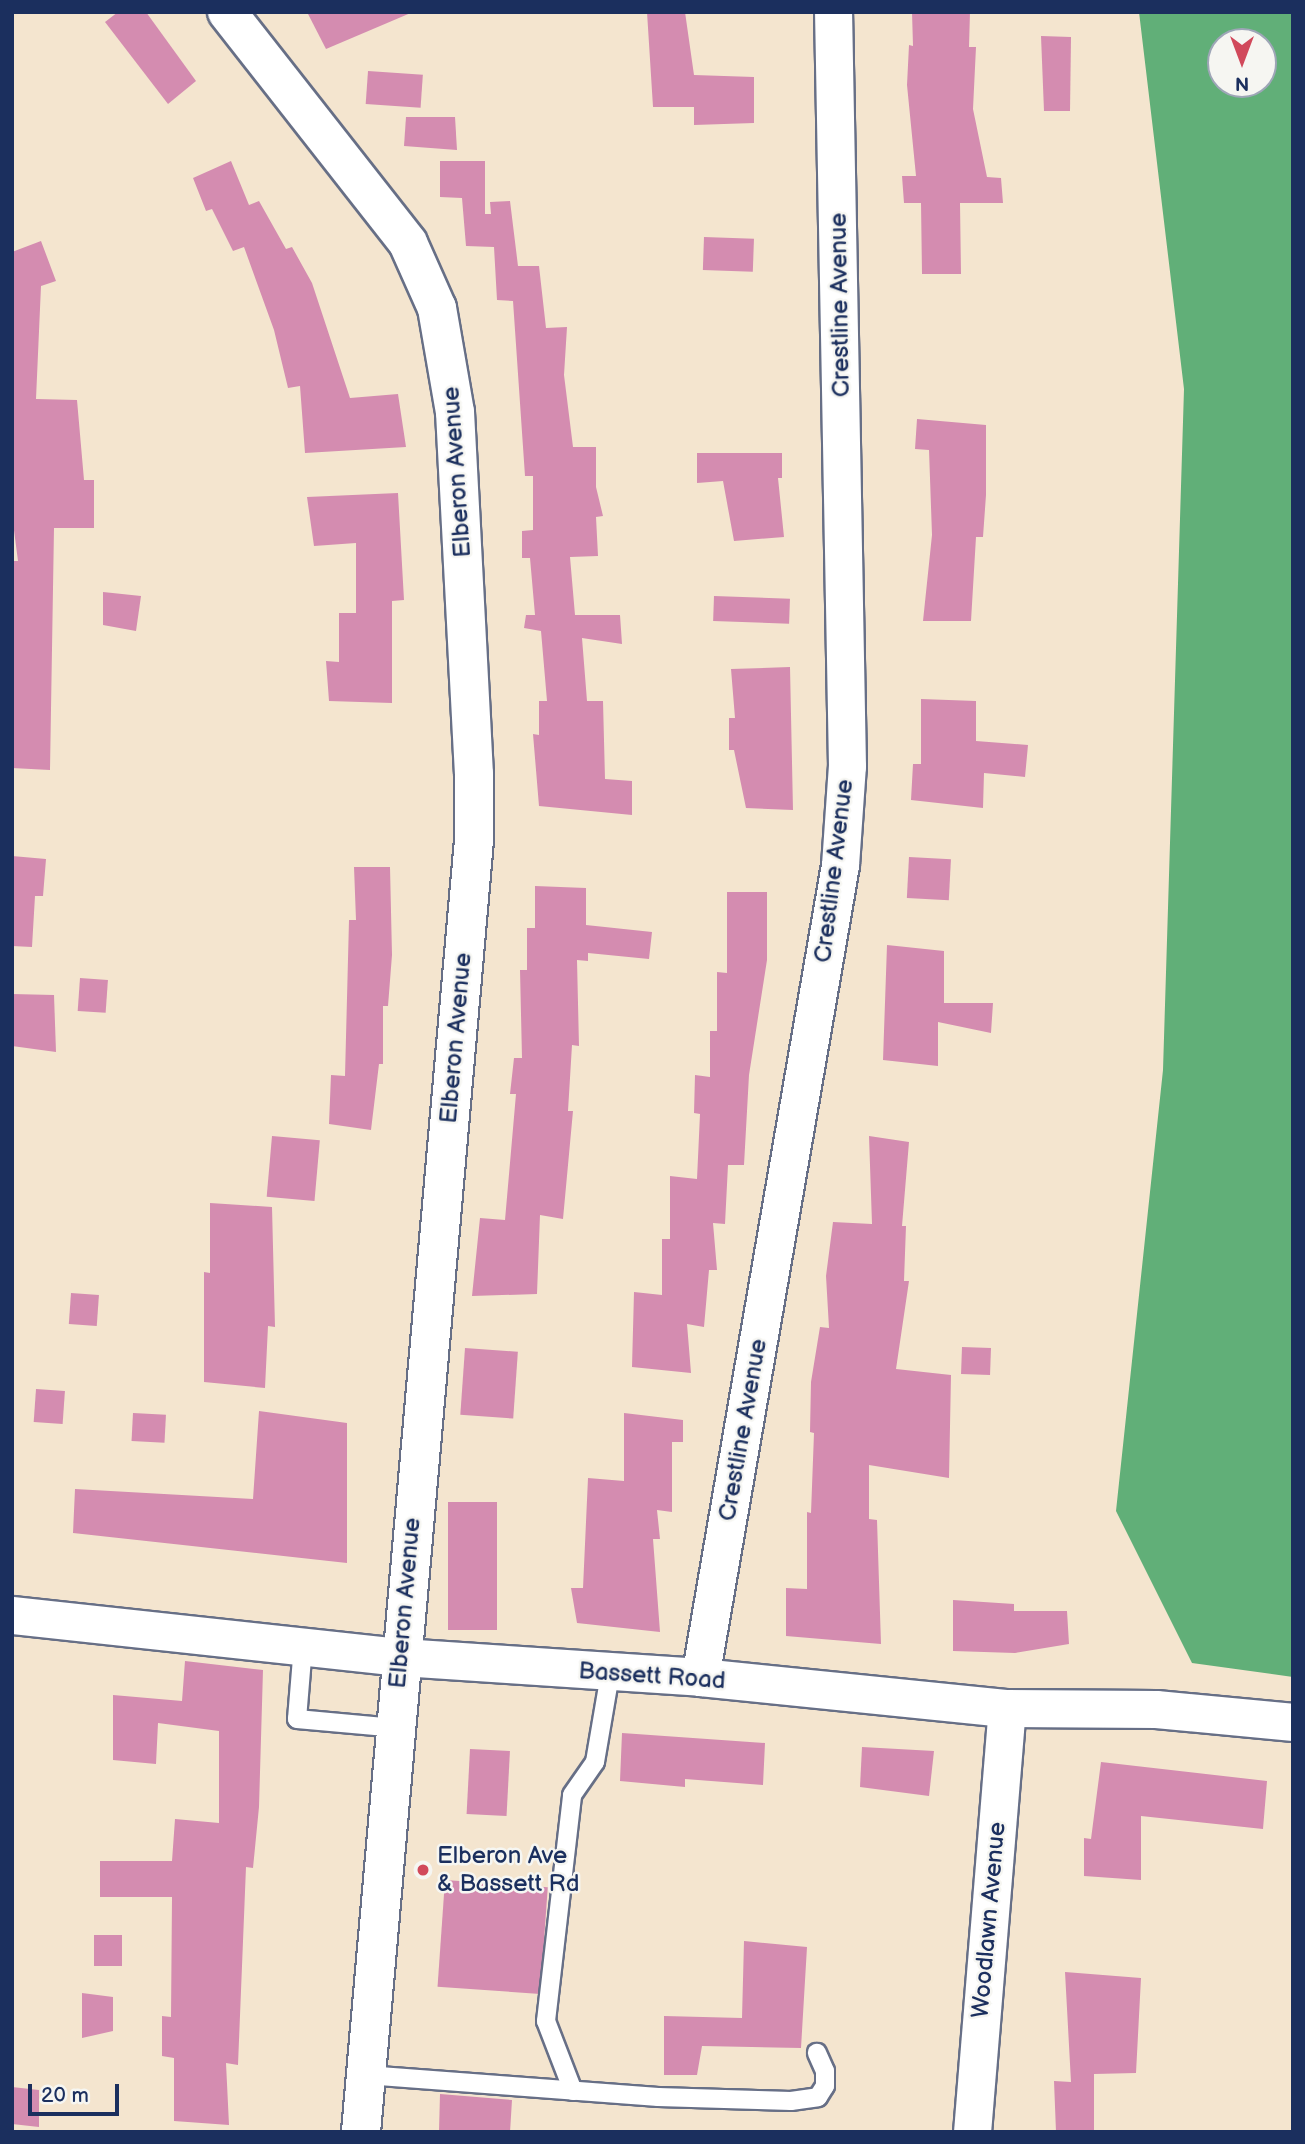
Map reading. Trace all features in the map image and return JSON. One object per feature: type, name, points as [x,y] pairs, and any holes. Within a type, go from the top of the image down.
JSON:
[{"type":"street","name":"Elberon Avenue","points":[[227,12],[408,243],[437,308],[455,412],[474,774],[474,840],[361,2132]]},
{"type":"street","name":"Crestline Avenue","points":[[700,1677],[840,864],[847,766],[833,12]]},
{"type":"street","name":"Bassett Road","points":[[12,1615],[401,1657],[610,1674],[700,1677],[1007,1709],[1156,1709],[1293,1722]]},
{"type":"street","name":"Woodlawn Avenue","points":[[972,2132],[1007,1709]]},
{"type":"lane","points":[[303,1646],[298,1718],[395,1728]]},
{"type":"lane","points":[[573,2091],[546,2021],[572,1795],[595,1762],[610,1674]]},
{"type":"lane","points":[[366,2075],[573,2091],[805,2099],[818,2097],[825,2086],[825,2071],[817,2053]]},
{"type":"green space","points":[[1139,12],[1293,12],[1293,1677],[1192,1663],[1116,1511],[1163,1070],[1184,389]]},
{"type":"building","points":[[118,12],[146,12],[196,81],[168,104],[105,22]]},
{"type":"building","points":[[307,12],[413,12],[326,49]]},
{"type":"building","points":[[647,12],[685,12],[694,75],[754,77],[754,123],[694,125],[694,107],[653,107]]},
{"type":"building","points":[[912,12],[970,12],[969,47],[976,47],[973,109],[987,177],[1001,178],[1003,203],[960,203],[961,274],[922,274],[921,203],[904,203],[902,176],[916,176],[907,85],[909,45],[913,46]]},
{"type":"building","points":[[1041,36],[1071,37],[1070,111],[1044,111]]},
{"type":"building","points":[[368,71],[423,75],[421,108],[366,104]]},
{"type":"building","points":[[406,117],[455,117],[457,150],[404,146]]},
{"type":"building","points":[[231,161],[249,205],[259,201],[286,249],[292,247],[312,283],[350,398],[398,394],[406,447],[305,453],[300,386],[288,388],[274,330],[244,247],[233,251],[212,209],[206,211],[193,178]]},
{"type":"building","points":[[440,161],[485,161],[485,214],[491,214],[490,202],[510,201],[518,266],[539,266],[546,328],[567,327],[564,375],[573,447],[596,447],[596,487],[603,516],[596,517],[598,556],[570,557],[575,615],[620,615],[622,644],[582,638],[587,701],[603,701],[605,779],[632,781],[632,815],[539,806],[533,734],[539,735],[539,701],[547,701],[541,631],[524,628],[526,615],[535,615],[530,558],[522,558],[522,531],[533,530],[533,476],[525,476],[513,301],[497,300],[494,247],[466,246],[462,198],[440,197]]},
{"type":"building","points":[[704,237],[754,239],[753,272],[703,270]]},
{"type":"building","points":[[41,241],[56,281],[41,286],[36,399],[77,400],[84,480],[94,480],[94,528],[54,528],[50,770],[12,768],[12,561],[18,561],[12,515],[12,252]]},
{"type":"building","points":[[917,419],[986,425],[983,537],[976,537],[971,621],[923,621],[932,535],[929,450],[915,449]]},
{"type":"building","points":[[697,453],[782,453],[782,478],[778,478],[784,537],[734,541],[723,481],[697,483]]},
{"type":"building","points":[[398,493],[404,600],[392,601],[392,703],[329,701],[326,661],[339,662],[339,613],[356,613],[356,543],[314,546],[307,497]]},
{"type":"building","points":[[103,592],[141,596],[136,631],[103,625]]},
{"type":"building","points":[[714,596],[790,599],[789,624],[713,621]]},
{"type":"building","points":[[790,667],[793,810],[746,808],[734,750],[729,750],[729,718],[735,718],[731,669]]},
{"type":"building","points":[[921,699],[976,701],[976,741],[1028,745],[1025,777],[984,773],[983,808],[911,800],[913,764],[921,764]]},
{"type":"building","points":[[12,856],[46,859],[43,896],[35,896],[32,947],[12,946]]},
{"type":"building","points":[[909,857],[951,859],[949,900],[907,898]]},
{"type":"building","points":[[354,867],[390,867],[392,955],[388,1006],[383,1006],[383,1064],[379,1064],[371,1130],[329,1124],[331,1075],[345,1076],[349,920],[356,920]]},
{"type":"building","points":[[535,886],[586,888],[586,925],[652,932],[649,959],[588,953],[588,961],[577,960],[579,1046],[572,1045],[568,1111],[573,1111],[563,1219],[540,1215],[537,1294],[472,1296],[480,1218],[505,1220],[516,1094],[510,1094],[514,1058],[522,1058],[520,970],[527,970],[527,928],[535,928]]},
{"type":"building","points":[[727,892],[767,892],[767,960],[749,1075],[744,1165],[728,1165],[725,1224],[713,1223],[717,1270],[709,1270],[704,1327],[687,1324],[691,1373],[632,1367],[634,1292],[662,1295],[662,1239],[670,1239],[670,1176],[697,1179],[700,1114],[694,1113],[695,1075],[710,1077],[710,1031],[717,1031],[717,972],[727,973]]},
{"type":"building","points":[[887,945],[944,951],[944,1003],[993,1003],[991,1033],[938,1022],[938,1066],[883,1060]]},
{"type":"building","points":[[80,978],[108,980],[106,1013],[78,1011]]},
{"type":"building","points":[[12,994],[54,995],[56,1052],[12,1046]]},
{"type":"building","points":[[272,1136],[320,1140],[315,1201],[267,1197]]},
{"type":"building","points":[[869,1136],[909,1142],[902,1226],[906,1226],[904,1281],[909,1281],[896,1369],[951,1375],[949,1478],[869,1465],[869,1519],[877,1520],[881,1644],[786,1636],[786,1588],[807,1589],[807,1512],[811,1513],[814,1433],[810,1432],[811,1382],[820,1327],[829,1328],[826,1276],[833,1222],[872,1224]]},
{"type":"building","points":[[210,1203],[272,1207],[275,1327],[268,1326],[265,1388],[204,1382],[204,1272],[210,1273]]},
{"type":"building","points":[[71,1293],[99,1295],[97,1326],[69,1324]]},
{"type":"building","points":[[962,1347],[991,1348],[990,1375],[961,1374]]},
{"type":"building","points":[[465,1348],[518,1352],[513,1419],[460,1415]]},
{"type":"building","points":[[36,1389],[65,1391],[63,1424],[34,1422]]},
{"type":"building","points":[[259,1411],[347,1423],[347,1563],[73,1533],[75,1489],[253,1499]]},
{"type":"building","points":[[133,1413],[166,1415],[164,1443],[132,1441]]},
{"type":"building","points":[[624,1413],[683,1420],[683,1442],[672,1442],[672,1512],[657,1510],[660,1539],[653,1539],[660,1632],[577,1623],[571,1588],[583,1588],[588,1478],[624,1481]]},
{"type":"building","points":[[448,1502],[497,1502],[497,1630],[448,1630]]},
{"type":"building","points":[[953,1600],[1014,1604],[1014,1611],[1067,1611],[1069,1644],[1015,1653],[953,1651]]},
{"type":"building","points":[[185,1661],[263,1670],[259,1807],[253,1868],[246,1867],[238,2065],[226,2063],[229,2125],[174,2121],[174,2058],[162,2056],[162,2016],[171,2017],[172,1897],[100,1897],[100,1861],[172,1861],[175,1819],[219,1823],[219,1731],[158,1723],[156,1764],[113,1760],[113,1695],[182,1701]]},
{"type":"building","points":[[622,1733],[765,1743],[763,1785],[685,1779],[685,1787],[620,1781]]},
{"type":"building","points":[[862,1747],[934,1751],[929,1796],[860,1787]]},
{"type":"building","points":[[470,1749],[510,1751],[507,1816],[467,1814]]},
{"type":"building","points":[[1101,1762],[1267,1781],[1263,1829],[1141,1816],[1141,1880],[1084,1876],[1084,1838],[1091,1839]]},
{"type":"building","points":[[445,1880],[548,1887],[540,1994],[438,1987]]},
{"type":"building","points":[[94,1935],[122,1935],[122,1966],[94,1966]]},
{"type":"building","points":[[744,1941],[807,1947],[801,2048],[702,2046],[697,2075],[664,2075],[664,2016],[742,2018]]},
{"type":"building","points":[[1065,1972],[1141,1978],[1136,2073],[1094,2074],[1094,2132],[1056,2132],[1054,2081],[1071,2082]]},
{"type":"building","points":[[82,1993],[113,1997],[113,2031],[82,2038]]},
{"type":"building","points":[[12,2087],[39,2090],[39,2127],[12,2124]]},
{"type":"building","points":[[440,2094],[512,2100],[510,2132],[439,2132]]},
{"type":"place","name":"Elberon Ave & Bassett Rd","points":[[423,1870]]}]
